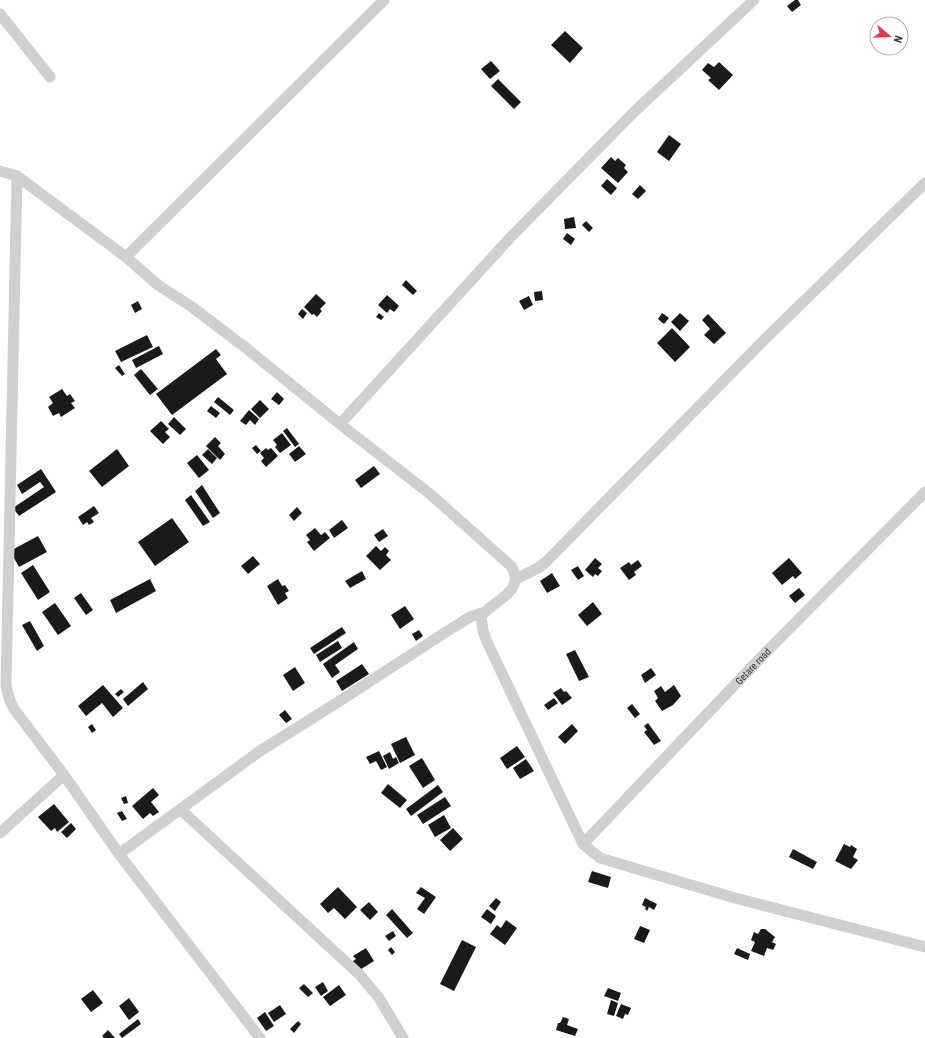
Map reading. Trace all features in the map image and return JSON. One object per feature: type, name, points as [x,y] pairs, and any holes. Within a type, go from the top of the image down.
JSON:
[{"type":"street","points":[[126,257],[384,0]]},
{"type":"street","points":[[340,424],[509,239],[633,113],[754,0]]},
{"type":"street","points":[[0,14],[50,77]]},
{"type":"street","points":[[0,170],[17,176],[126,257],[158,285],[192,307],[246,348],[430,494],[511,566],[515,572],[516,579],[512,591],[481,616],[483,631],[583,844],[600,858],[735,898],[925,947]]},
{"type":"street","points":[[17,176],[6,686],[10,701],[14,709],[64,775],[119,854],[260,1038]]},
{"type":"street","points":[[516,579],[538,568],[546,562],[761,343],[925,183]]},
{"type":"street","name":"Getare road","points":[[583,844],[768,650],[925,492]]},
{"type":"street","points":[[119,854],[260,751],[336,704],[470,617],[485,612]]},
{"type":"street","points":[[0,833],[64,775]]},
{"type":"street","points":[[181,810],[360,975],[379,998],[403,1038]]},
{"type":"building","points":[[795,0],[798,0],[801,5],[792,12],[787,6]]},
{"type":"building","points":[[565,31],[583,48],[570,63],[551,45]]},
{"type":"building","points":[[491,61],[500,71],[490,79],[481,69]]},
{"type":"building","points":[[719,62],[733,75],[719,90],[708,80],[711,78],[702,70],[708,63],[714,67]]},
{"type":"building","points":[[498,79],[521,102],[514,109],[491,86]]},
{"type":"building","points":[[669,135],[681,144],[669,161],[657,152]]},
{"type":"building","points":[[611,157],[615,161],[618,158],[626,165],[624,168],[628,172],[618,183],[601,168]]},
{"type":"building","points":[[607,179],[617,188],[611,195],[601,186]]},
{"type":"building","points":[[640,185],[646,191],[638,199],[632,194]]},
{"type":"building","points":[[574,217],[576,228],[565,229],[564,219]]},
{"type":"building","points":[[586,221],[593,228],[589,232],[582,225]]},
{"type":"building","points":[[567,233],[575,239],[571,245],[563,239]]},
{"type":"building","points":[[406,280],[417,291],[413,295],[402,285]]},
{"type":"building","points":[[542,291],[543,300],[535,301],[534,292]]},
{"type":"building","points":[[316,294],[326,303],[320,309],[322,311],[317,317],[314,314],[312,315],[304,307]]},
{"type":"building","points":[[387,295],[399,306],[394,312],[390,309],[387,313],[378,305]]},
{"type":"building","points":[[529,296],[533,305],[524,310],[519,301]]},
{"type":"building","points":[[138,301],[142,309],[135,313],[131,305]]},
{"type":"building","points":[[302,309],[307,313],[303,319],[298,314]]},
{"type":"building","points":[[379,313],[384,317],[381,320],[376,317]]},
{"type":"building","points":[[662,313],[669,318],[664,324],[658,319]]},
{"type":"building","points":[[680,313],[689,321],[680,331],[671,322]]},
{"type":"building","points":[[708,314],[726,333],[714,344],[704,335],[710,329],[702,320]]},
{"type":"building","points":[[672,328],[690,347],[675,362],[657,343]]},
{"type":"building","points":[[147,335],[153,347],[121,362],[115,351]]},
{"type":"building","points":[[159,346],[163,354],[136,368],[132,360]]},
{"type":"building","points":[[216,349],[221,355],[216,359],[227,374],[172,415],[156,394]]},
{"type":"building","points":[[119,365],[125,374],[122,376],[115,368]]},
{"type":"building","points":[[141,369],[158,389],[150,395],[134,375]]},
{"type":"building","points":[[62,389],[67,396],[70,394],[75,401],[71,403],[75,408],[61,417],[59,413],[53,416],[48,407],[53,403],[49,397]]},
{"type":"building","points":[[277,392],[284,399],[279,405],[271,399]]},
{"type":"building","points":[[218,397],[234,410],[230,415],[214,402]]},
{"type":"building","points":[[260,400],[269,409],[260,418],[251,409]]},
{"type":"building","points":[[211,406],[220,413],[216,418],[207,411]]},
{"type":"building","points":[[249,410],[259,419],[255,425],[250,420],[246,425],[240,421]]},
{"type":"building","points":[[174,417],[186,429],[180,435],[168,424]]},
{"type":"building","points":[[161,421],[169,429],[165,432],[170,437],[163,444],[150,431]]},
{"type":"building","points":[[287,428],[299,444],[295,447],[283,431]]},
{"type":"building","points":[[282,433],[291,445],[280,453],[275,447],[277,445],[273,440]]},
{"type":"building","points":[[215,437],[221,443],[218,446],[225,454],[220,460],[206,446]]},
{"type":"building","points":[[256,445],[261,451],[257,454],[252,448]]},
{"type":"building","points":[[299,446],[306,454],[295,462],[289,454]]},
{"type":"building","points":[[266,448],[268,450],[271,448],[278,456],[266,467],[261,461],[264,458],[260,453]]},
{"type":"building","points":[[117,449],[129,466],[102,487],[89,471]]},
{"type":"building","points":[[208,449],[217,458],[212,464],[202,455]]},
{"type":"building","points":[[197,455],[209,470],[199,478],[187,463]]},
{"type":"building","points":[[374,466],[380,474],[361,488],[355,480]]},
{"type":"building","points":[[41,469],[56,492],[19,516],[13,508],[44,487],[40,482],[22,494],[17,485]]},
{"type":"building","points":[[202,485],[220,513],[213,518],[195,491]]},
{"type":"building","points":[[191,495],[210,522],[203,526],[185,500]]},
{"type":"building","points":[[94,506],[99,513],[91,518],[94,522],[89,525],[87,522],[83,525],[78,517]]},
{"type":"building","points":[[297,507],[302,513],[294,521],[289,515]]},
{"type":"building","points":[[172,518],[189,542],[155,566],[138,542]]},
{"type":"building","points":[[342,520],[348,528],[334,538],[329,530]]},
{"type":"building","points":[[315,528],[321,535],[325,532],[330,538],[314,551],[307,542],[310,540],[306,535]]},
{"type":"building","points":[[383,529],[388,536],[379,542],[374,535]]},
{"type":"building","points":[[38,536],[47,552],[19,567],[10,551]]},
{"type":"building","points":[[376,546],[381,551],[385,547],[389,551],[386,555],[391,560],[380,570],[366,556]]},
{"type":"building","points":[[253,556],[260,564],[248,574],[241,566]]},
{"type":"building","points":[[595,558],[602,564],[598,568],[602,571],[598,576],[595,574],[593,577],[585,570]]},
{"type":"building","points":[[789,558],[802,573],[795,579],[793,576],[782,585],[772,573]]},
{"type":"building","points":[[638,560],[642,566],[634,572],[636,575],[629,580],[620,568],[629,562],[631,565]]},
{"type":"building","points":[[33,565],[50,592],[38,600],[21,573]]},
{"type":"building","points":[[578,566],[584,576],[578,580],[571,570]]},
{"type":"building","points":[[362,571],[366,579],[350,588],[345,581]]},
{"type":"building","points":[[552,573],[560,586],[547,593],[540,581]]},
{"type":"building","points":[[150,579],[156,591],[116,613],[110,600]]},
{"type":"building","points":[[278,579],[282,586],[285,585],[289,591],[285,593],[288,598],[278,605],[267,586]]},
{"type":"building","points":[[799,588],[805,595],[795,603],[789,596]]},
{"type":"building","points":[[81,593],[93,610],[86,615],[74,598]]},
{"type":"building","points":[[593,602],[602,614],[587,626],[578,615]]},
{"type":"building","points":[[55,603],[71,626],[58,635],[42,612]]},
{"type":"building","points":[[405,606],[414,619],[400,629],[391,615]]},
{"type":"building","points":[[30,621],[44,646],[37,651],[22,625]]},
{"type":"building","points":[[342,627],[346,633],[314,654],[310,648]]},
{"type":"building","points":[[419,630],[423,636],[416,641],[412,634]]},
{"type":"building","points":[[338,641],[342,648],[320,662],[316,655]]},
{"type":"building","points":[[354,642],[358,649],[335,665],[340,672],[332,678],[323,664]]},
{"type":"building","points":[[575,650],[589,677],[579,681],[566,654]]},
{"type":"building","points":[[362,664],[369,674],[342,691],[336,681]]},
{"type":"building","points":[[295,667],[305,683],[293,691],[283,675]]},
{"type":"building","points":[[651,668],[656,675],[645,683],[641,675]]},
{"type":"building","points":[[143,682],[148,689],[128,706],[123,699]]},
{"type":"building","points":[[103,685],[123,708],[113,717],[102,703],[86,716],[78,706]]},
{"type":"building","points":[[674,685],[681,696],[673,705],[662,711],[655,701],[658,698],[654,691],[661,686],[665,692]]},
{"type":"building","points":[[561,688],[572,698],[562,705],[553,693]]},
{"type":"building","points":[[121,689],[124,692],[118,697],[115,694]]},
{"type":"building","points":[[554,698],[558,703],[548,710],[544,705]]},
{"type":"building","points":[[632,704],[640,714],[635,718],[627,708]]},
{"type":"building","points":[[285,710],[292,719],[286,723],[279,715]]},
{"type":"building","points":[[648,723],[661,741],[654,745],[644,732],[647,730],[644,726]]},
{"type":"building","points":[[92,724],[96,730],[92,733],[88,727]]},
{"type":"building","points":[[572,724],[578,731],[565,744],[558,737]]},
{"type":"building","points":[[406,737],[415,755],[400,763],[391,744]]},
{"type":"building","points":[[517,746],[525,757],[507,769],[500,758]]},
{"type":"building","points":[[379,751],[387,767],[381,770],[376,761],[370,764],[366,757]]},
{"type":"building","points":[[390,752],[393,759],[396,757],[399,763],[389,769],[383,756]]},
{"type":"building","points":[[422,758],[435,780],[423,788],[409,766]]},
{"type":"building","points":[[526,759],[534,771],[520,779],[513,768]]},
{"type":"building","points":[[388,784],[407,800],[400,808],[381,793]]},
{"type":"building","points":[[438,785],[443,792],[411,816],[406,809]]},
{"type":"building","points":[[153,788],[159,795],[151,802],[159,812],[153,816],[150,813],[143,819],[132,806]]},
{"type":"building","points":[[126,796],[128,803],[124,804],[121,798]]},
{"type":"building","points":[[445,797],[451,806],[423,824],[417,815]]},
{"type":"building","points":[[54,804],[69,822],[57,832],[55,828],[51,831],[38,817]]},
{"type":"building","points":[[122,811],[127,819],[122,821],[117,813]]},
{"type":"building","points":[[444,815],[451,828],[435,837],[428,825]]},
{"type":"building","points":[[71,823],[76,829],[67,838],[61,832]]},
{"type":"building","points":[[453,828],[463,839],[450,851],[440,840]]},
{"type":"building","points":[[844,844],[850,847],[851,845],[857,849],[853,857],[858,860],[851,869],[835,861]]},
{"type":"building","points":[[793,849],[817,862],[813,869],[789,857]]},
{"type":"building","points":[[592,871],[611,877],[608,888],[588,882]]},
{"type":"building","points":[[338,887],[357,907],[345,919],[334,908],[328,913],[320,904]]},
{"type":"building","points":[[421,887],[436,897],[424,914],[417,909],[425,898],[416,893]]},
{"type":"building","points":[[496,898],[501,902],[495,911],[489,906]]},
{"type":"building","points":[[645,898],[657,904],[654,910],[649,907],[647,911],[645,909],[646,907],[642,905]]},
{"type":"building","points":[[369,902],[378,912],[370,920],[360,910]]},
{"type":"building","points":[[392,909],[413,933],[407,938],[386,915]]},
{"type":"building","points":[[487,909],[496,916],[491,924],[481,917]]},
{"type":"building","points":[[506,920],[517,928],[505,945],[490,934],[497,925],[501,928]]},
{"type":"building","points":[[640,926],[650,930],[644,943],[634,939]]},
{"type":"building","points":[[761,929],[765,929],[775,937],[772,942],[776,944],[773,950],[767,948],[764,956],[751,951],[755,942],[751,940],[754,932],[758,934]]},
{"type":"building","points":[[393,931],[396,936],[389,941],[385,936]]},
{"type":"building","points":[[462,940],[476,947],[454,991],[440,984]]},
{"type":"building","points":[[391,947],[395,952],[392,955],[388,950]]},
{"type":"building","points":[[366,948],[374,961],[358,971],[353,961],[356,959],[353,956]]},
{"type":"building","points":[[737,948],[750,954],[748,960],[734,954]]},
{"type":"building","points":[[323,982],[328,991],[321,996],[315,987]]},
{"type":"building","points":[[304,984],[313,993],[308,997],[299,988]]},
{"type":"building","points":[[339,985],[346,995],[330,1006],[323,997]]},
{"type":"building","points":[[608,988],[621,993],[618,1001],[604,996]]},
{"type":"building","points":[[93,990],[103,1003],[91,1012],[81,999]]},
{"type":"building","points":[[129,998],[139,1012],[129,1020],[119,1006]]},
{"type":"building","points":[[611,1000],[618,1003],[614,1016],[607,1014]]},
{"type":"building","points":[[621,1004],[631,1008],[628,1015],[625,1014],[623,1019],[616,1016]]},
{"type":"building","points":[[280,1005],[286,1014],[274,1022],[268,1013]]},
{"type":"building","points":[[265,1012],[274,1026],[266,1031],[257,1018]]},
{"type":"building","points":[[563,1017],[569,1019],[567,1025],[578,1029],[575,1036],[556,1030],[558,1023],[560,1023]]},
{"type":"building","points":[[138,1019],[141,1024],[122,1038],[119,1034]]},
{"type":"building","points":[[298,1021],[301,1024],[294,1033],[290,1029]]},
{"type":"building","points":[[108,1030],[115,1038],[104,1038],[102,1036]]}]
